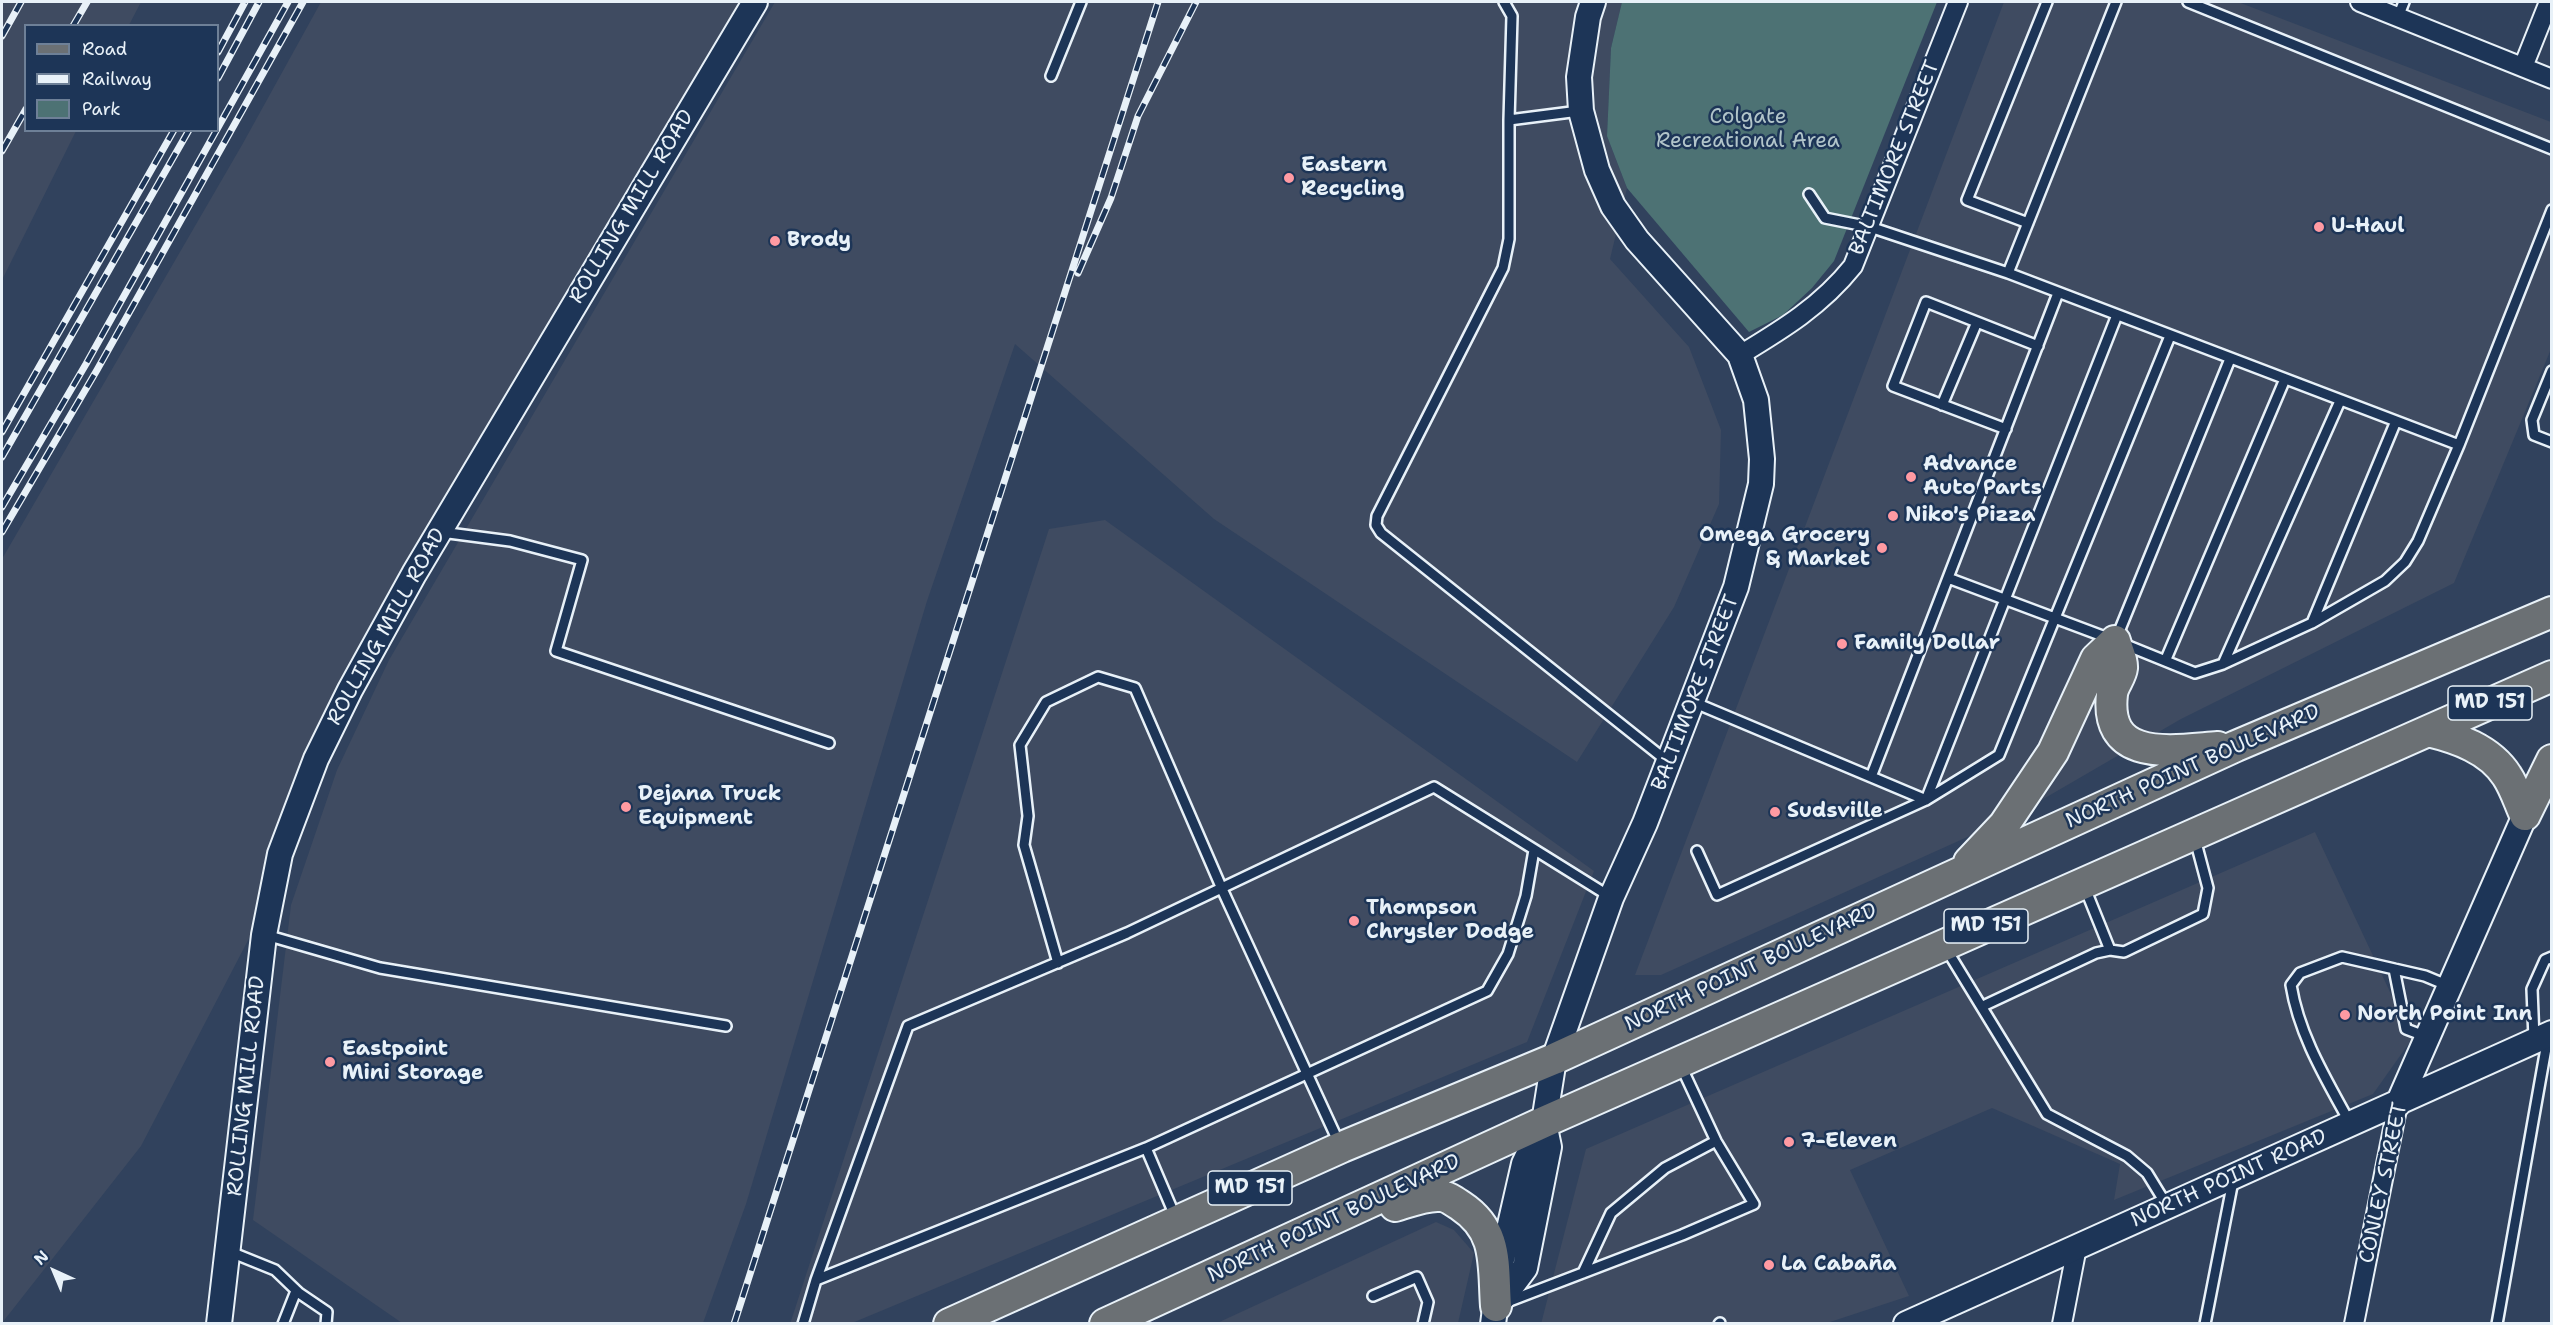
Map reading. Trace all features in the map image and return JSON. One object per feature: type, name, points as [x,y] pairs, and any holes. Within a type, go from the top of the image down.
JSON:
[{"type":"main road","name":"NORTH POINT BOULEVARD","points":[[949,1323],[1342,1148],[1554,1059],[2236,746],[2552,612]]},
{"type":"main road","points":[[1960,872],[2004,825],[2053,752],[2096,659],[2115,641],[2122,667],[2112,694],[2114,722],[2135,747],[2157,752],[2236,746]]},
{"type":"main road","name":"NORTH POINT BOULEVARD","points":[[1105,1323],[1544,1122],[2552,676]]},
{"type":"main road","points":[[2428,731],[2459,739],[2483,752],[2507,775],[2525,815]]},
{"type":"main road","points":[[2525,815],[2552,760]]},
{"type":"main road","points":[[1303,1234],[1425,1197],[1442,1195],[1475,1216],[1487,1231],[1495,1315]]},
{"type":"street","name":"ROLLING MILL ROAD","points":[[219,1323],[264,934],[280,854],[316,759],[382,631],[439,532],[755,2]]},
{"type":"street","points":[[1593,2],[1581,53],[1579,77],[1581,111],[1597,170],[1613,206],[1636,240],[1740,355]]},
{"type":"street","name":"BALTIMORE STREET","points":[[1495,1315],[1502,1264],[1524,1164],[1544,1122],[1554,1059],[1611,898],[1670,762],[1736,587],[1761,484],[1762,459],[1756,400],[1740,355],[1813,309],[1834,290],[1853,266],[1958,2]]},
{"type":"street","points":[[2360,2],[2401,9],[2523,68],[2552,79]]},
{"type":"street","points":[[2523,68],[2549,2]]},
{"type":"street","name":"CONLEY STREET","points":[[2354,1323],[2398,1104],[2525,815]]},
{"type":"street","name":"NORTH POINT ROAD","points":[[1918,1321],[2545,1036]]},
{"type":"street","points":[[2062,1323],[2077,1247]]},
{"type":"lane","points":[[1051,76],[1082,2]]},
{"type":"lane","points":[[1504,2],[1512,16],[1509,239],[1503,268],[1377,516],[1376,525],[1381,533],[1670,762]]},
{"type":"lane","points":[[2028,224],[1967,200],[2047,2]]},
{"type":"lane","points":[[2008,273],[2116,2]]},
{"type":"lane","points":[[2188,2],[2552,148]]},
{"type":"lane","points":[[1509,120],[1581,111]]},
{"type":"lane","points":[[1809,194],[1826,218],[1870,227],[2008,273],[2459,445]]},
{"type":"lane","points":[[1948,578],[2166,659],[2195,673],[2223,664],[2312,623],[2385,581],[2405,562],[2418,541],[2459,445],[2552,210]]},
{"type":"lane","points":[[1871,777],[2058,293]]},
{"type":"lane","points":[[2006,429],[1893,386],[1926,302],[2038,346]]},
{"type":"lane","points":[[1926,800],[2117,315]]},
{"type":"lane","points":[[1942,405],[1977,322]]},
{"type":"lane","points":[[1697,851],[1717,894],[1926,800],[1999,755],[2170,336]]},
{"type":"lane","points":[[2115,641],[2230,359]]},
{"type":"lane","points":[[2552,371],[2532,420],[2534,435],[2552,442]]},
{"type":"lane","points":[[2166,659],[2285,379]]},
{"type":"lane","points":[[2223,664],[2340,401]]},
{"type":"lane","points":[[2312,623],[2396,422]]},
{"type":"lane","points":[[439,532],[510,541],[582,560],[556,651],[829,743]]},
{"type":"lane","points":[[1058,963],[1024,844],[1028,816],[1020,745],[1046,702],[1098,677],[1135,688],[1222,889],[1342,1148]]},
{"type":"lane","points":[[1694,702],[1926,800]]},
{"type":"lane","points":[[803,1323],[816,1280],[908,1026],[1058,963],[1222,889],[1434,787],[1611,898]]},
{"type":"lane","points":[[1983,1006],[2096,953],[2110,950],[2124,952],[2203,915],[2208,888],[2194,834]]},
{"type":"lane","points":[[816,1280],[1146,1148],[1487,991],[1508,954],[1526,896],[1534,850]]},
{"type":"lane","points":[[2083,883],[2110,950]]},
{"type":"lane","points":[[264,934],[380,968],[726,1026]]},
{"type":"lane","points":[[1944,945],[2047,1114],[2127,1156],[2147,1173],[2168,1206]]},
{"type":"lane","points":[[2352,1125],[2315,1058],[2294,1005],[2291,985],[2300,974],[2342,957],[2425,976],[2450,987]]},
{"type":"lane","points":[[2498,1321],[2545,1036],[2532,989],[2545,960],[2552,957]]},
{"type":"lane","points":[[2394,969],[2406,1029],[2429,1037]]},
{"type":"lane","points":[[1495,1315],[1583,1273],[1754,1203],[1716,1141],[1679,1062]]},
{"type":"lane","points":[[1583,1273],[1611,1213],[1665,1168],[1716,1141]]},
{"type":"lane","points":[[1146,1148],[1177,1221]]},
{"type":"lane","points":[[2205,1323],[2234,1176]]},
{"type":"lane","points":[[228,1251],[275,1270],[296,1291],[327,1312],[326,1323]]},
{"type":"lane","points":[[1373,1296],[1417,1277],[1428,1302],[1423,1323]]},
{"type":"lane","points":[[283,1323],[296,1291]]},
{"type":"shaded area","points":[[2,2],[141,2],[130,24],[24,24],[24,132],[76,132],[2,280]]},
{"type":"shaded area","points":[[321,2],[742,2],[405,567],[347,669],[293,786],[257,923],[141,1146],[2,1323],[2,559],[242,145]]},
{"type":"shaded area","points":[[775,2],[1622,2],[1611,48],[1607,136],[1627,188],[1610,259],[1689,347],[1721,430],[1719,504],[1674,607],[1577,762],[1214,519],[1015,344],[927,601],[746,1204],[703,1323],[402,1323],[253,1220],[291,905],[337,770],[389,660]]},
{"type":"shaded area","points":[[2004,2],[2238,2],[2551,122],[2551,349],[2454,583],[2181,719],[2014,816],[1661,975],[1635,975]]},
{"type":"shaded area","points":[[1105,520],[1594,871],[1527,1042],[852,1323],[790,1324],[1049,529]]},
{"type":"shaded area","points":[[2315,832],[2412,1039],[2373,1094],[2114,1200],[2120,1164],[1992,1108],[1850,1170],[1909,1296],[1827,1323],[1541,1324],[1586,1149]]},
{"type":"shaded area","points":[[1436,1222],[1454,1230],[1474,1253],[1458,1323],[1215,1324]]},
{"type":"green space","name":"Colgate Recreational Area","points":[[1622,2],[1937,2],[1834,261],[1812,288],[1783,315],[1749,332],[1627,188],[1607,136],[1611,48]]},
{"type":"railway","points":[[2,36],[21,2]]},
{"type":"railway","points":[[74,24],[87,2]]},
{"type":"railway","points":[[219,50],[245,2]]},
{"type":"railway","points":[[219,76],[259,2]]},
{"type":"railway","points":[[219,126],[288,2]]},
{"type":"railway","points":[[2,532],[97,370],[303,2]]},
{"type":"railway","points":[[734,1324],[1158,2]]},
{"type":"railway","points":[[1078,273],[1111,198],[1138,116],[1196,2]]},
{"type":"railway","points":[[2,151],[24,112]]},
{"type":"railway","points":[[2,432],[173,132]]},
{"type":"railway","points":[[2,457],[188,132]]},
{"type":"railway","points":[[2,507],[86,364],[215,132]]},
{"type":"place","name":"Eastern Recycling","points":[[1289,178]]},
{"type":"place","name":"U-Haul","points":[[2319,227]]},
{"type":"place","name":"Brody","points":[[775,241]]},
{"type":"place","name":"Advance Auto Parts","points":[[1911,477]]},
{"type":"place","name":"Niko's Pizza","points":[[1893,516]]},
{"type":"place","name":"Omega Grocery & Market","points":[[1882,548]]},
{"type":"place","name":"Family Dollar","points":[[1842,644]]},
{"type":"place","name":"Dejana Truck Equipment","points":[[626,807]]},
{"type":"place","name":"Sudsville","points":[[1775,812]]},
{"type":"place","name":"Thompson Chrysler Dodge","points":[[1354,921]]},
{"type":"place","name":"North Point Inn","points":[[2345,1015]]},
{"type":"place","name":"Eastpoint Mini Storage","points":[[330,1062]]},
{"type":"place","name":"7-Eleven","points":[[1789,1142]]},
{"type":"place","name":"La Cabaña","points":[[1769,1265]]}]
